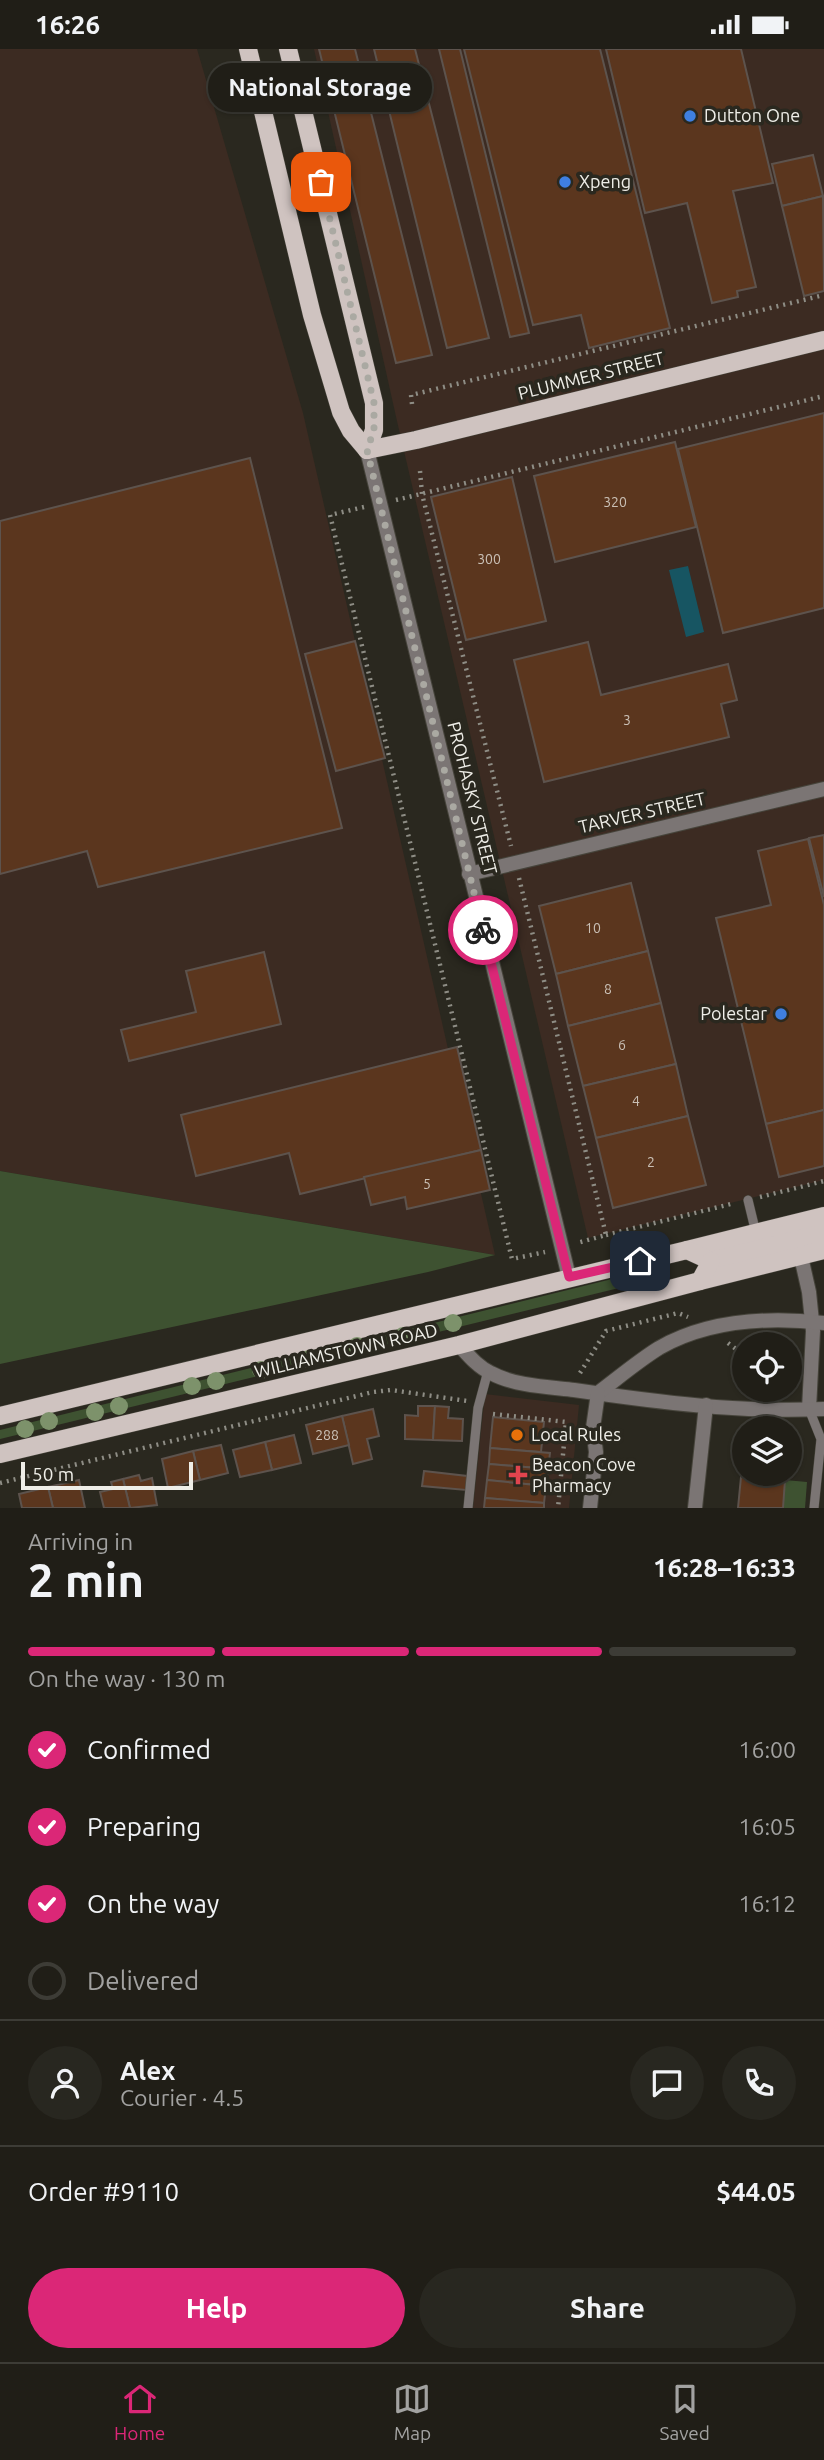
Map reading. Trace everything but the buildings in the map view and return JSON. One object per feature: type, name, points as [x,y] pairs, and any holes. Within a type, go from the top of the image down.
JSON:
[{"type":"main road","name":"PROHASKY STREET","points":[[248,49],[316,327],[341,411],[351,431],[367,450]]},
{"type":"main road","name":"PROHASKY STREET","points":[[288,49],[374,403],[374,430],[367,450]]},
{"type":"main road","name":"PLUMMER STREET","points":[[367,450],[824,340]]},
{"type":"main road","name":"WILLIAMSTOWN ROAD","points":[[0,1416],[569,1277],[687,1250],[758,1241],[824,1216]]},
{"type":"main road","points":[[700,1281],[711,1261],[758,1241],[799,1248],[824,1233]]},
{"type":"main road","name":"WILLIAMSTOWN ROAD","points":[[0,1454],[459,1345],[700,1281],[799,1248],[824,1250]]},
{"type":"main road","points":[[687,1250],[711,1261]]},
{"type":"street","name":"PROHASKY STREET","points":[[367,450],[569,1277]]},
{"type":"street","name":"TARVER STREET","points":[[469,874],[824,789]]},
{"type":"street","points":[[799,1248],[818,1323],[808,1409]]},
{"type":"street","points":[[590,1508],[596,1452],[593,1428],[598,1393],[659,1348],[709,1329],[765,1322],[818,1323]]},
{"type":"street","points":[[459,1345],[488,1371],[505,1379],[524,1383],[706,1405],[824,1409]]},
{"type":"street","points":[[695,1508],[706,1405]]},
{"type":"lane","points":[[748,1200],[758,1241]]},
{"type":"lane","points":[[468,1508],[478,1408],[488,1371]]},
{"type":"lane","points":[[808,1409],[821,1439],[814,1508]]},
{"type":"path","points":[[412,404],[411,395],[824,295]]},
{"type":"path","points":[[824,396],[330,515],[512,1259],[824,1181]]},
{"type":"path","points":[[420,471],[422,494],[516,863],[606,1235]]},
{"type":"path","points":[[570,1390],[606,1331],[678,1313],[709,1329]]},
{"type":"path","points":[[0,1483],[373,1392],[391,1390],[467,1401],[493,1414],[566,1422],[558,1508]]},
{"type":"shaded area","points":[[0,49],[197,49],[303,413],[495,1255],[0,1171]]},
{"type":"shaded area","points":[[314,49],[824,49],[824,1180],[588,1238],[397,421]]},
{"type":"shaded area","points":[[485,1394],[579,1405],[569,1508],[473,1508]]},
{"type":"green space","points":[[0,1171],[495,1255],[428,1272],[0,1364]]},
{"type":"green space","points":[[616,1278],[619,1288],[0,1439],[0,1430]]},
{"type":"green space","points":[[802,1482],[807,1482],[805,1508],[783,1508],[785,1486],[802,1486]]},
{"type":"water","points":[[688,566],[704,632],[686,637],[669,570]]},
{"type":"way so far","points":[[321,182],[374,403],[374,430],[367,450],[483,930]]},
{"type":"place","name":"Dutton One","points":[[690,116]]},
{"type":"place","name":"National Storage","points":[[321,182]]},
{"type":"place","name":"Xpeng","points":[[565,182]]},
{"type":"place","name":"Polestar","points":[[781,1014]]},
{"type":"place","name":"Local Rules","points":[[517,1435]]},
{"type":"place","name":"Beacon Cove Pharmacy","points":[[518,1475]]},
{"type":"route","points":[[483,930],[569,1277],[640,1261]]}]
